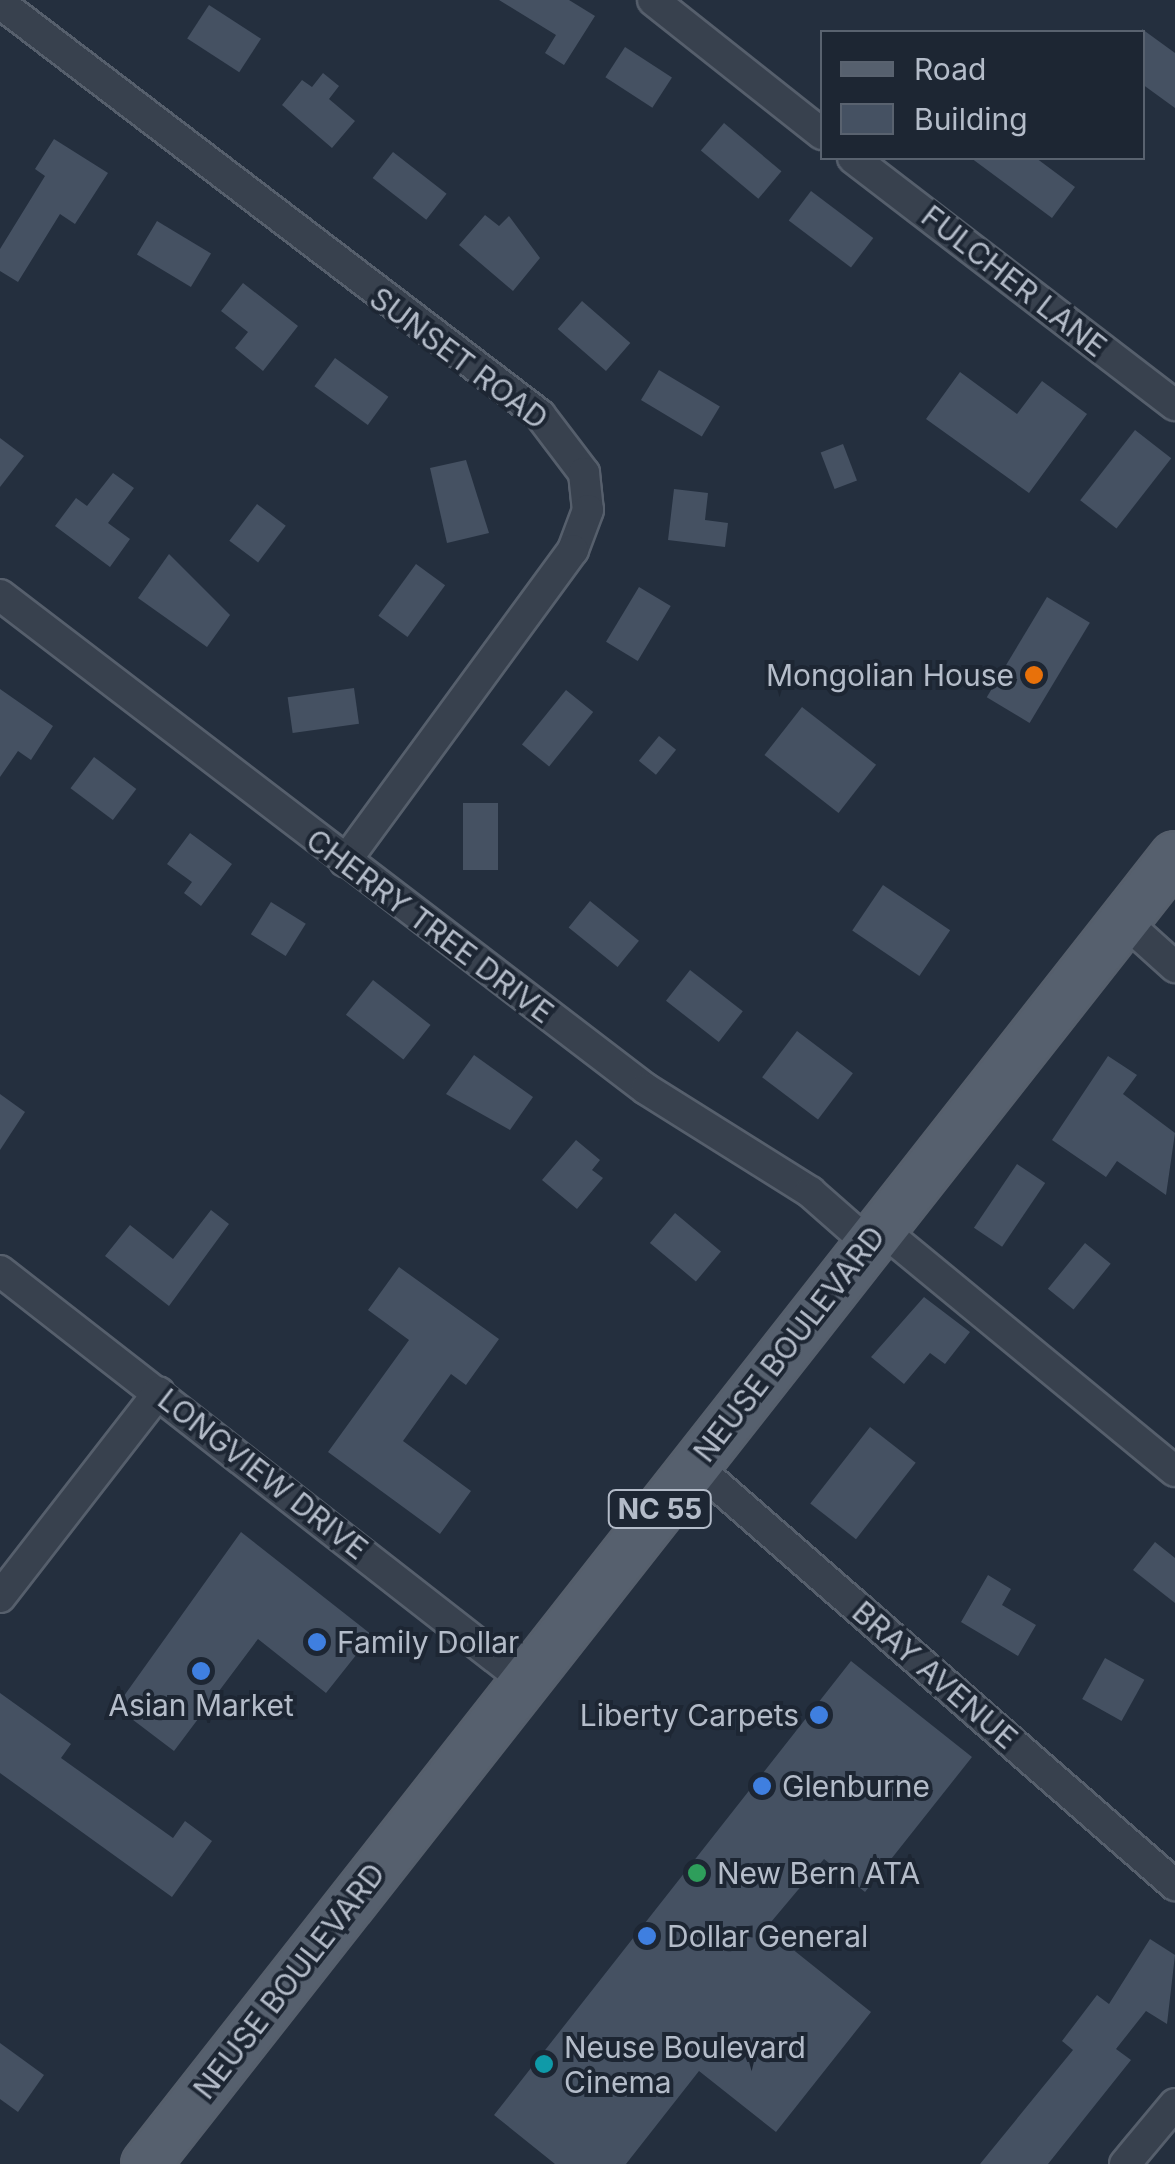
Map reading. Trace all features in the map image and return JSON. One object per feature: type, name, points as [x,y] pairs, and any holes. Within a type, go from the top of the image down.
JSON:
[{"type":"main road","name":"NEUSE BOULEVARD","points":[[146,2164],[1175,856]]},
{"type":"street","points":[[652,0],[820,132]]},
{"type":"street","name":"SUNSET ROAD","points":[[0,3],[540,415],[584,473],[588,510],[574,550],[344,862]]},
{"type":"street","name":"FULCHER LANE","points":[[856,160],[1175,405]]},
{"type":"street","name":"CHERRY TREE DRIVE","points":[[0,595],[344,862],[646,1089],[874,1235],[1175,1471]]},
{"type":"street","points":[[1124,921],[1175,968]]},
{"type":"street","name":"LONGVIEW DRIVE","points":[[0,1271],[524,1680]]},
{"type":"street","points":[[0,1596],[159,1392]]},
{"type":"street","name":"BRAY AVENUE","points":[[694,1465],[1175,1885]]},
{"type":"street","points":[[1125,2164],[1175,2104]]},
{"type":"building","points":[[499,0],[569,0],[595,16],[564,65],[545,53],[556,35]]},
{"type":"building","points":[[209,5],[261,39],[239,72],[187,39]]},
{"type":"building","points":[[1145,31],[1175,53],[1175,108],[1145,86]]},
{"type":"building","points":[[625,47],[672,77],[652,108],[605,77]]},
{"type":"building","points":[[323,73],[339,86],[329,99],[355,121],[332,148],[282,105],[302,80],[312,87]]},
{"type":"building","points":[[724,123],[781,171],[758,199],[701,151]]},
{"type":"building","points":[[54,139],[108,173],[75,224],[60,214],[18,282],[0,271],[0,249],[45,176],[35,169]]},
{"type":"building","points":[[393,152],[447,194],[426,220],[373,178]]},
{"type":"building","points":[[974,160],[1039,160],[1075,187],[1052,218]]},
{"type":"building","points":[[811,191],[873,238],[851,267],[789,221]]},
{"type":"building","points":[[485,215],[499,226],[509,216],[540,258],[513,291],[459,245]]},
{"type":"building","points":[[157,221],[211,253],[191,287],[137,254]]},
{"type":"building","points":[[243,283],[298,326],[263,371],[235,348],[248,332],[221,311]]},
{"type":"building","points":[[582,301],[630,343],[606,371],[558,329]]},
{"type":"building","points":[[335,358],[388,397],[368,425],[314,386]]},
{"type":"building","points":[[659,370],[720,407],[702,437],[641,400]]},
{"type":"building","points":[[960,372],[1017,414],[1042,381],[1087,414],[1029,493],[926,419]]},
{"type":"building","points":[[1135,430],[1171,458],[1116,528],[1080,500]]},
{"type":"building","points":[[0,438],[24,456],[0,487]]},
{"type":"building","points":[[843,444],[857,480],[835,489],[821,453]]},
{"type":"building","points":[[466,460],[489,533],[447,543],[430,468]]},
{"type":"building","points":[[113,473],[134,488],[108,523],[130,539],[110,567],[55,526],[76,498],[87,506]]},
{"type":"building","points":[[674,489],[708,493],[705,520],[728,523],[725,547],[668,540]]},
{"type":"building","points":[[257,504],[286,526],[258,562],[229,541]]},
{"type":"building","points":[[169,554],[230,615],[207,647],[138,598]]},
{"type":"building","points":[[416,564],[445,585],[408,637],[378,616]]},
{"type":"building","points":[[639,587],[671,606],[638,661],[606,642]]},
{"type":"building","points":[[1047,597],[1090,623],[1030,723],[987,697]]},
{"type":"building","points":[[354,688],[359,724],[293,733],[288,697]]},
{"type":"building","points":[[0,689],[53,726],[31,760],[18,751],[0,777]]},
{"type":"building","points":[[566,690],[593,712],[549,766],[522,744]]},
{"type":"building","points":[[802,707],[876,765],[839,813],[764,755]]},
{"type":"building","points":[[659,736],[676,750],[656,775],[639,761]]},
{"type":"building","points":[[94,757],[136,789],[113,820],[71,788]]},
{"type":"building","points":[[463,803],[498,803],[498,870],[463,870]]},
{"type":"building","points":[[190,833],[232,864],[201,906],[184,893],[192,882],[167,864]]},
{"type":"building","points":[[883,885],[950,930],[919,976],[852,931]]},
{"type":"building","points":[[590,901],[639,941],[618,967],[569,927]]},
{"type":"building","points":[[271,902],[306,924],[286,956],[251,934]]},
{"type":"building","points":[[690,970],[743,1011],[719,1042],[666,1001]]},
{"type":"building","points":[[373,980],[431,1025],[403,1060],[346,1015]]},
{"type":"building","points":[[797,1031],[853,1073],[818,1119],[762,1077]]},
{"type":"building","points":[[474,1055],[533,1097],[510,1130],[446,1094]]},
{"type":"building","points":[[1108,1056],[1137,1075],[1123,1094],[1175,1133],[1166,1195],[1117,1161],[1106,1177],[1052,1140]]},
{"type":"building","points":[[0,1094],[25,1112],[0,1150]]},
{"type":"building","points":[[576,1140],[600,1160],[592,1170],[603,1178],[577,1209],[542,1180]]},
{"type":"building","points":[[1017,1164],[1045,1183],[1002,1247],[974,1228]]},
{"type":"building","points":[[211,1210],[229,1224],[169,1306],[105,1256],[130,1225],[173,1259]]},
{"type":"building","points":[[675,1213],[721,1252],[696,1281],[650,1243]]},
{"type":"building","points":[[1085,1243],[1111,1264],[1074,1310],[1048,1289]]},
{"type":"building","points":[[399,1267],[499,1339],[466,1385],[451,1374],[403,1441],[471,1491],[440,1534],[328,1452],[409,1340],[368,1310]]},
{"type":"building","points":[[924,1297],[970,1332],[945,1364],[930,1353],[904,1384],[871,1357]]},
{"type":"building","points":[[870,1427],[916,1463],[856,1539],[810,1503]]},
{"type":"building","points":[[241,1532],[372,1635],[326,1693],[258,1639],[174,1751],[116,1707]]},
{"type":"building","points":[[1155,1542],[1175,1558],[1175,1603],[1133,1570]]},
{"type":"building","points":[[988,1575],[1011,1589],[1002,1605],[1036,1625],[1018,1656],[961,1622]]},
{"type":"building","points":[[1105,1658],[1144,1680],[1122,1721],[1082,1699]]},
{"type":"building","points":[[851,1661],[972,1757],[865,1892],[824,1859],[766,1928],[871,2012],[776,2132],[699,2071],[626,2164],[555,2164],[494,2115]]},
{"type":"building","points":[[0,1693],[71,1744],[61,1758],[173,1838],[185,1821],[212,1841],[172,1897],[0,1773]]},
{"type":"building","points":[[1150,1939],[1175,1955],[1167,2024],[1146,2011],[1116,2049],[1131,2060],[1048,2164],[980,2164],[1073,2050],[1062,2041],[1097,1995],[1109,2004]]},
{"type":"building","points":[[0,2043],[44,2075],[18,2112],[0,2099]]},
{"type":"place","name":"Mongolian House","points":[[1034,675]]},
{"type":"place","name":"Family Dollar","points":[[317,1642]]},
{"type":"place","name":"Asian Market","points":[[201,1671]]},
{"type":"place","name":"Liberty Carpets","points":[[819,1715]]},
{"type":"place","name":"Glenburne","points":[[762,1786]]},
{"type":"place","name":"New Bern ATA","points":[[697,1873]]},
{"type":"place","name":"Dollar General","points":[[647,1936]]},
{"type":"place","name":"Neuse Boulevard Cinema","points":[[544,2064]]}]
